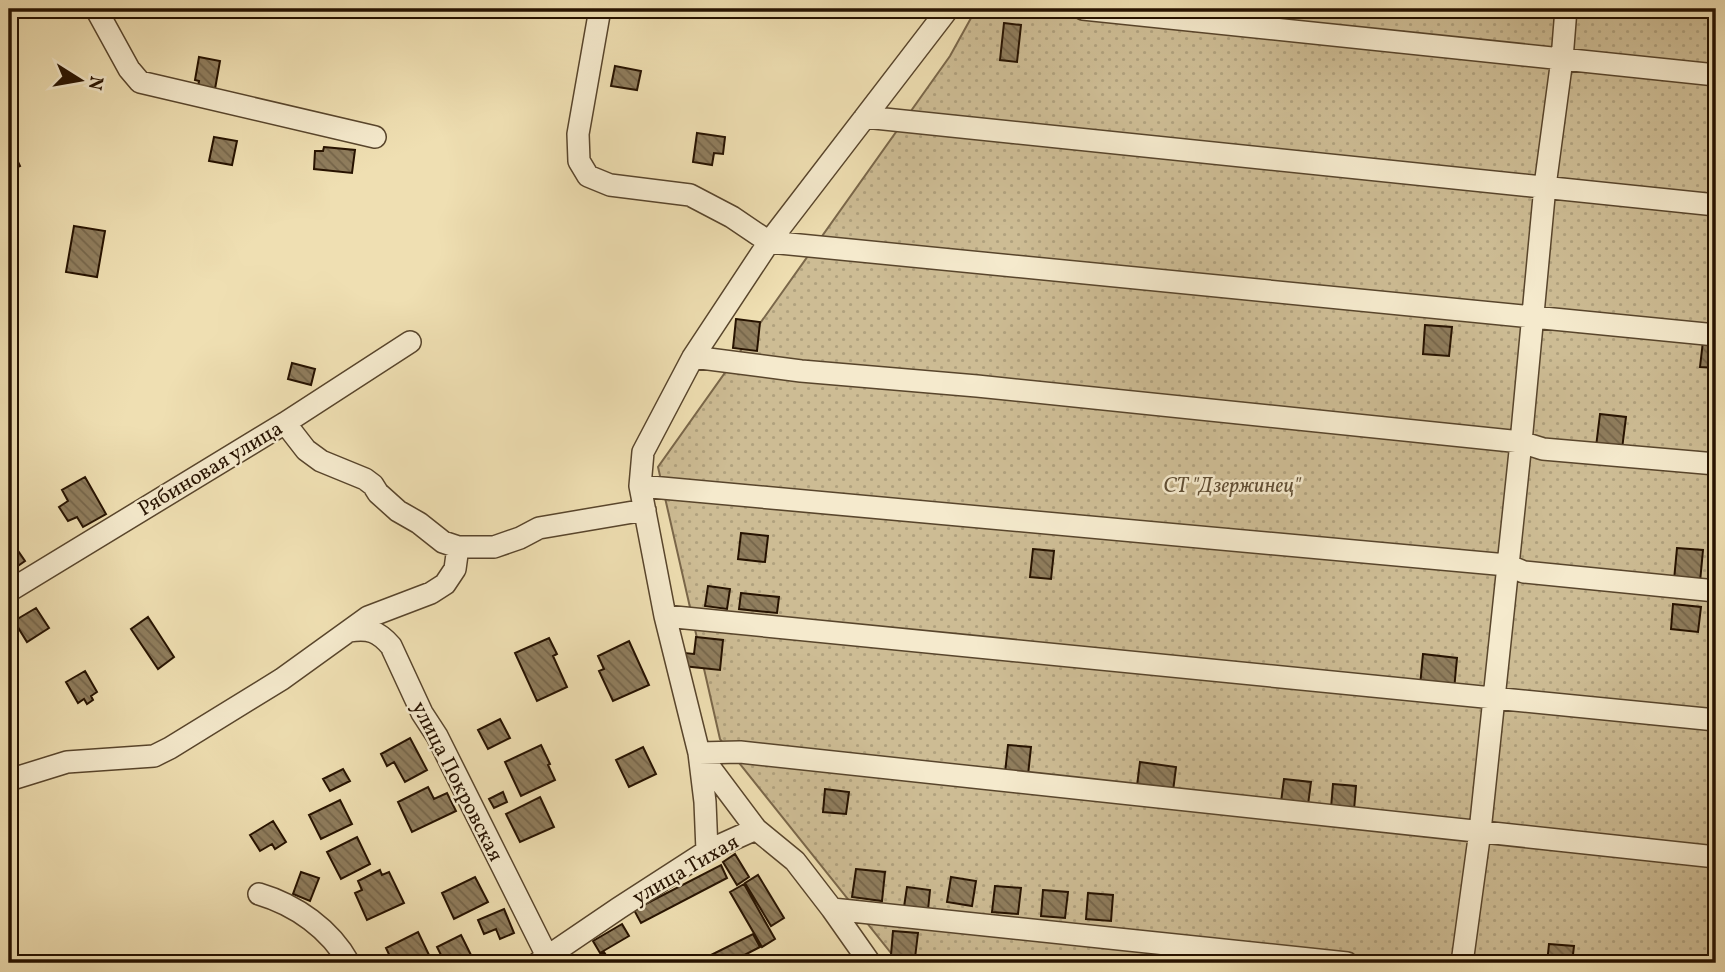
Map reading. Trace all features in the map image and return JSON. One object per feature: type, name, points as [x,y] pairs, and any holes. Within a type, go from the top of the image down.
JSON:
[{"type":"street","points":[[96,9],[129,69],[140,82],[375,137]]},
{"type":"street","points":[[600,9],[578,134],[579,161],[588,176],[610,186],[690,195],[732,217],[769,242],[1716,335]]},
{"type":"street","points":[[707,851],[699,753],[665,616],[640,486],[643,452],[693,357],[769,242],[948,9]]},
{"type":"street","points":[[1083,9],[1716,75]]},
{"type":"street","points":[[1462,963],[1480,831],[1545,186],[1566,9]]},
{"type":"street","points":[[865,117],[1716,205]]},
{"type":"street","name":"Рябиновая улица","points":[[9,591],[285,423],[410,342]]},
{"type":"street","points":[[693,357],[802,372],[977,386],[1521,442],[1543,449],[1716,464]]},
{"type":"street","points":[[285,423],[306,450],[321,461],[373,485],[398,511],[443,542],[458,547],[494,547],[539,528],[645,510]]},
{"type":"street","points":[[640,486],[1507,565],[1524,572],[1716,591]]},
{"type":"street","points":[[9,780],[67,762],[154,756],[170,748],[282,679],[368,617],[431,593],[445,584],[455,569],[458,547]]},
{"type":"street","points":[[665,616],[1716,720]]},
{"type":"street","name":"улица Покровская","points":[[349,631],[368,630],[385,639],[391,646],[422,713],[437,736],[543,960]]},
{"type":"street","points":[[699,753],[740,752],[1716,856]]},
{"type":"street","points":[[699,753],[756,829]]},
{"type":"street","name":"улица Тихая","points":[[543,960],[707,851],[756,829],[795,861],[870,963]]},
{"type":"street","points":[[259,894],[275,899],[306,916],[327,933],[349,963]]},
{"type":"street","points":[[832,909],[1347,963]]},
{"type":"green space","name":"СТ \"Дзержинец\"","points":[[976,9],[1716,9],[1716,963],[899,963],[720,739],[658,467],[950,56]]},
{"type":"building","points":[[1004,23],[1021,25],[1017,62],[1000,60]]},
{"type":"building","points":[[199,57],[220,61],[215,89],[198,86],[199,81],[195,80]]},
{"type":"building","points":[[615,66],[641,71],[637,90],[611,86]]},
{"type":"building","points":[[697,133],[725,137],[723,154],[714,153],[712,165],[693,162]]},
{"type":"building","points":[[214,137],[237,141],[232,165],[209,161]]},
{"type":"building","points":[[9,143],[20,166],[9,171]]},
{"type":"building","points":[[324,147],[355,150],[352,173],[314,169],[315,151],[323,151]]},
{"type":"building","points":[[74,226],[105,231],[97,277],[66,272]]},
{"type":"building","points":[[736,319],[760,322],[757,351],[733,348]]},
{"type":"building","points":[[1425,325],[1452,327],[1449,356],[1423,354]]},
{"type":"building","points":[[1703,341],[1716,342],[1716,368],[1700,367]]},
{"type":"building","points":[[292,363],[315,369],[311,385],[288,379]]},
{"type":"building","points":[[1600,414],[1626,417],[1622,449],[1596,447]]},
{"type":"building","points":[[85,477],[106,514],[83,527],[77,517],[68,521],[59,507],[68,501],[62,490]]},
{"type":"building","points":[[741,533],[768,536],[765,562],[738,559]]},
{"type":"building","points":[[9,540],[25,561],[9,572]]},
{"type":"building","points":[[1677,548],[1703,550],[1700,582],[1674,580]]},
{"type":"building","points":[[1033,549],[1054,551],[1051,579],[1030,577]]},
{"type":"building","points":[[708,586],[730,589],[727,609],[705,606]]},
{"type":"building","points":[[741,593],[779,597],[777,613],[739,609]]},
{"type":"building","points":[[1673,604],[1701,607],[1698,632],[1671,629]]},
{"type":"building","points":[[36,608],[49,628],[27,642],[14,621]]},
{"type":"building","points":[[148,617],[174,657],[158,669],[131,629]]},
{"type":"building","points":[[696,637],[723,640],[720,670],[683,666],[685,653],[694,654]]},
{"type":"building","points":[[549,638],[557,654],[553,656],[567,687],[537,701],[515,653]]},
{"type":"building","points":[[629,641],[649,685],[613,701],[599,671],[604,669],[598,656]]},
{"type":"building","points":[[1423,654],[1457,658],[1454,690],[1420,686]]},
{"type":"building","points":[[85,671],[97,692],[87,704],[84,699],[78,703],[66,682]]},
{"type":"building","points":[[500,719],[510,738],[488,749],[478,730]]},
{"type":"building","points":[[410,738],[427,770],[405,782],[394,762],[387,766],[381,754]]},
{"type":"building","points":[[541,745],[555,780],[521,796],[505,762]]},
{"type":"building","points":[[1008,745],[1031,747],[1028,775],[1005,773]]},
{"type":"building","points":[[643,747],[656,774],[629,787],[616,760]]},
{"type":"building","points":[[1140,762],[1176,767],[1173,791],[1137,786]]},
{"type":"building","points":[[343,769],[350,781],[330,791],[323,779]]},
{"type":"building","points":[[1284,779],[1311,782],[1308,805],[1281,802]]},
{"type":"building","points":[[1333,784],[1356,786],[1354,810],[1331,808]]},
{"type":"building","points":[[428,787],[434,799],[447,793],[456,811],[412,832],[398,802]]},
{"type":"building","points":[[825,789],[849,792],[846,814],[823,812]]},
{"type":"building","points":[[503,792],[507,802],[494,808],[489,799]]},
{"type":"building","points":[[540,797],[554,827],[520,842],[506,814]]},
{"type":"building","points":[[340,800],[352,824],[321,839],[309,815]]},
{"type":"building","points":[[273,821],[286,842],[275,849],[272,844],[260,851],[250,835]]},
{"type":"building","points":[[357,837],[370,864],[341,879],[327,852]]},
{"type":"building","points":[[735,854],[749,877],[737,885],[723,862]]},
{"type":"building","points":[[721,865],[727,878],[641,923],[634,910]]},
{"type":"building","points":[[856,869],[885,872],[882,901],[852,897]]},
{"type":"building","points":[[380,870],[382,875],[389,872],[404,903],[367,920],[355,893],[362,890],[358,881]]},
{"type":"building","points":[[301,872],[319,878],[310,901],[293,894]]},
{"type":"building","points":[[758,875],[784,918],[771,926],[745,883]]},
{"type":"building","points":[[475,877],[488,902],[454,919],[442,893]]},
{"type":"building","points":[[951,877],[976,881],[972,906],[947,902]]},
{"type":"building","points":[[744,884],[775,939],[762,947],[730,892]]},
{"type":"building","points":[[995,886],[1021,888],[1018,914],[992,912]]},
{"type":"building","points":[[907,887],[930,890],[928,910],[904,907]]},
{"type":"building","points":[[1043,890],[1068,892],[1065,918],[1041,916]]},
{"type":"building","points":[[1088,893],[1113,895],[1111,921],[1086,919]]},
{"type":"building","points":[[504,909],[514,933],[500,939],[496,929],[484,934],[478,920]]},
{"type":"building","points":[[622,924],[629,936],[600,953],[593,941]]},
{"type":"building","points":[[893,931],[918,933],[915,958],[891,955]]},
{"type":"building","points":[[418,932],[430,957],[417,963],[393,963],[386,948]]},
{"type":"building","points":[[753,934],[760,947],[729,963],[695,963]]},
{"type":"building","points":[[461,935],[475,963],[445,963],[437,947]]},
{"type":"building","points":[[1549,944],[1574,946],[1572,963],[1547,963]]},
{"type":"building","points":[[604,952],[611,963],[593,963],[591,960]]}]
